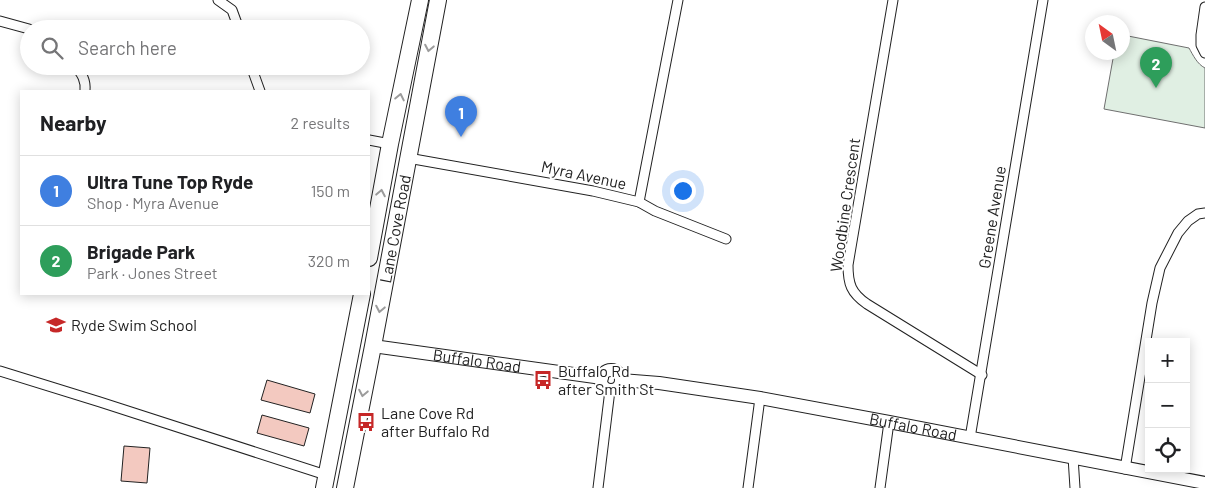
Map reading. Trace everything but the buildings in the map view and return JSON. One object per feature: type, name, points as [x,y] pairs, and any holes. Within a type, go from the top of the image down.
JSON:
[{"type":"highway","name":"Lane Cove Road","points":[[370,253],[420,0]]},
{"type":"highway","name":"Lane Cove Road","points":[[345,488],[438,0]]},
{"type":"highway","name":"Lane Cove Road","points":[[325,482],[362,295]]},
{"type":"highway","name":"Buffalo Road","points":[[353,343],[373,346]]},
{"type":"street","points":[[218,0],[232,10],[236,20]]},
{"type":"street","name":"Myra Avenue","points":[[408,158],[593,191],[639,202],[678,0]]},
{"type":"street","name":"Woodbine Crescent","points":[[894,0],[848,265],[849,281],[857,297],[982,375]]},
{"type":"street","name":"Greene Avenue","points":[[970,438],[1043,0]]},
{"type":"street","points":[[1205,7],[1201,45],[1205,53]]},
{"type":"street","points":[[0,22],[20,27]]},
{"type":"street","points":[[82,75],[86,83],[85,90]]},
{"type":"street","points":[[254,75],[260,90]]},
{"type":"street","points":[[370,140],[390,144]]},
{"type":"street","points":[[639,202],[655,211],[726,239]]},
{"type":"street","points":[[1125,469],[1152,303],[1160,268],[1178,233],[1188,221],[1198,214],[1205,213]]},
{"type":"street","name":"Buffalo Road","points":[[373,346],[602,378]]},
{"type":"street","points":[[0,371],[109,405],[325,482]]},
{"type":"street","points":[[608,371],[614,371],[619,374],[621,380],[619,387],[610,390],[606,389],[602,384],[602,378],[608,371]]},
{"type":"street","name":"Buffalo Road","points":[[621,380],[659,383],[760,398],[1205,483]]},
{"type":"street","points":[[598,488],[610,390]]},
{"type":"street","points":[[748,488],[760,398]]},
{"type":"street","points":[[880,488],[890,422]]},
{"type":"street","points":[[1073,457],[1075,488]]},
{"type":"green space","points":[[1130,36],[1189,48],[1197,62],[1205,68],[1205,128],[1104,109],[1113,60],[1130,60]]},
{"type":"place","name":"Brigade Park","points":[[1156,88]]},
{"type":"place","name":"Ultra Tune Top Ryde","points":[[461,137]]},
{"type":"place","name":"Ryde Swim School","points":[[56,325]]},
{"type":"place","name":"Buffalo Rd after Smith St","points":[[543,380]]},
{"type":"place","name":"Lane Cove Rd after Buffalo Rd","points":[[366,422]]}]
